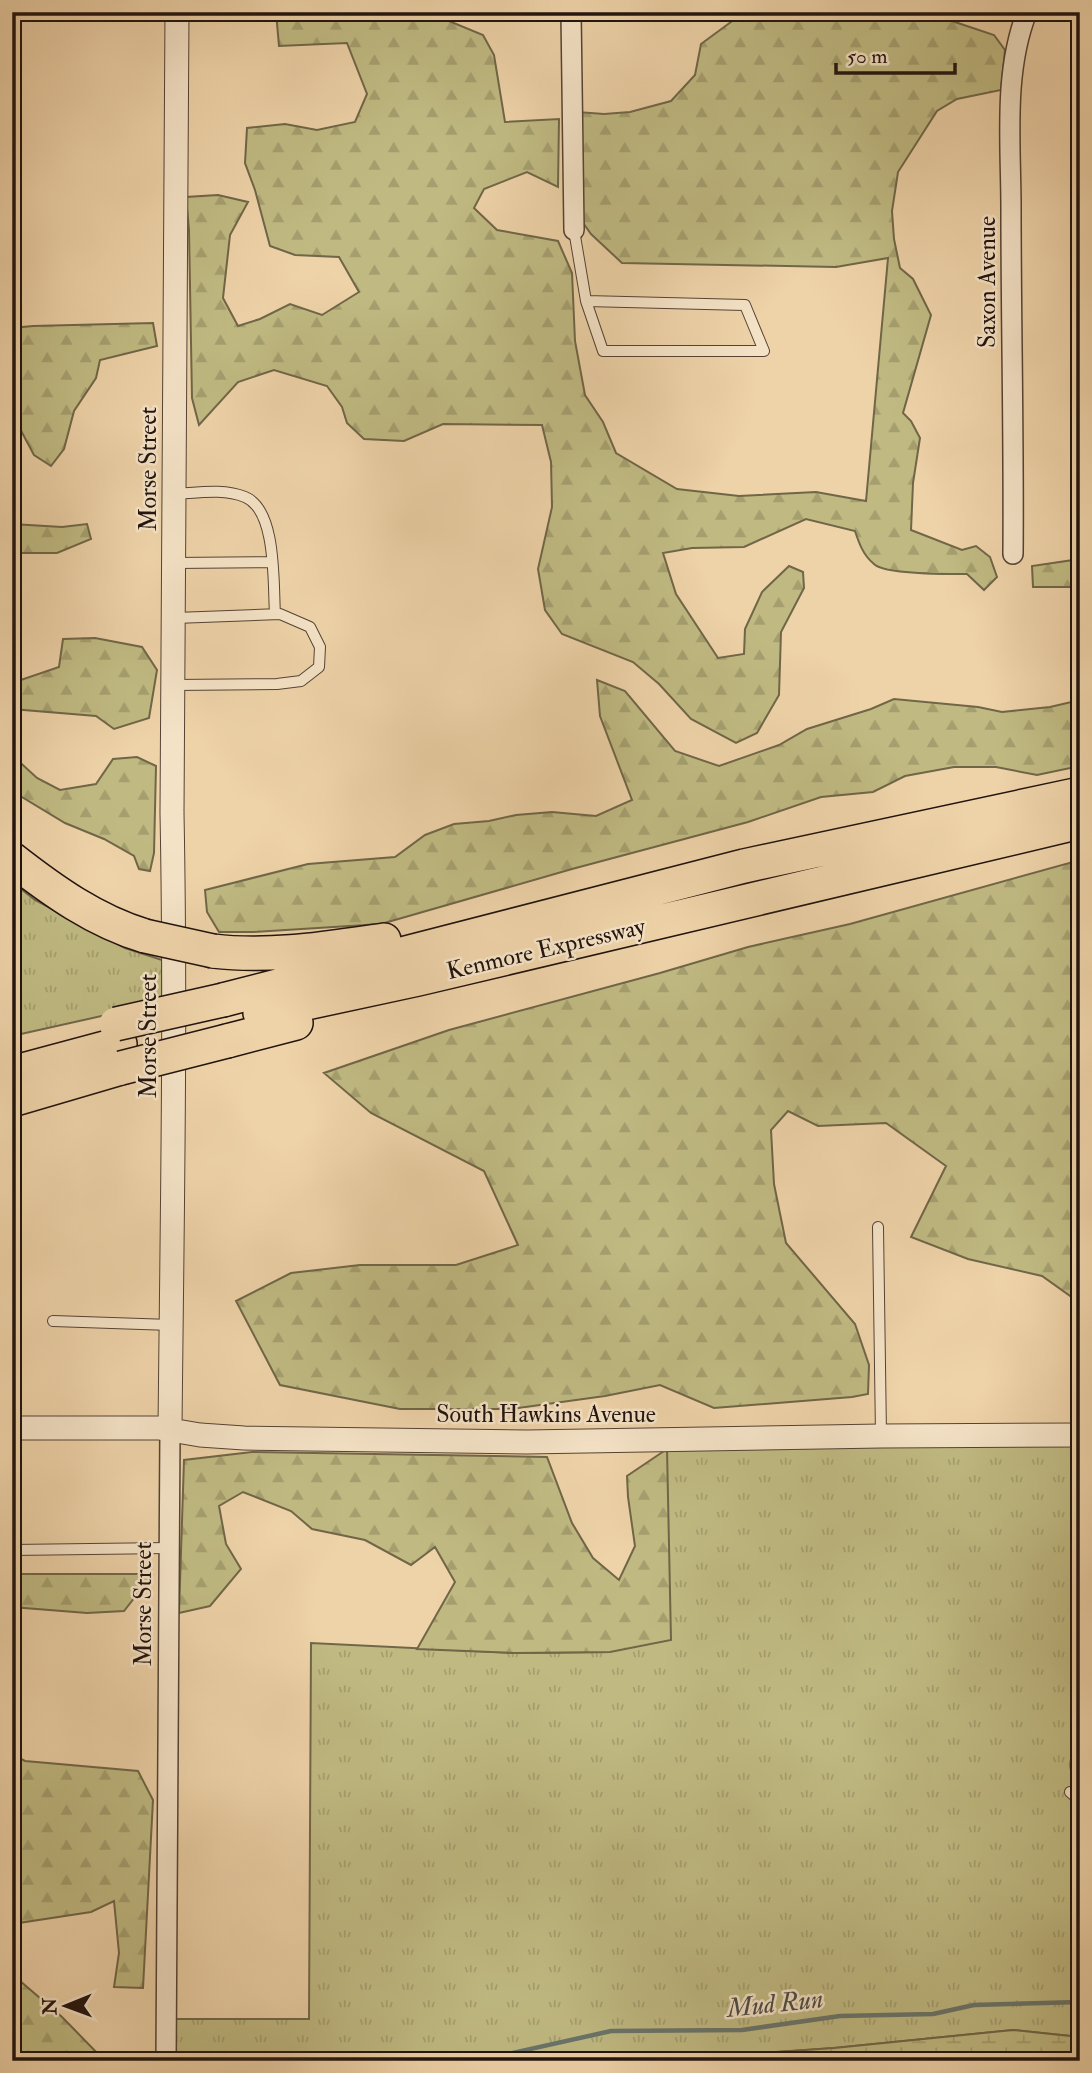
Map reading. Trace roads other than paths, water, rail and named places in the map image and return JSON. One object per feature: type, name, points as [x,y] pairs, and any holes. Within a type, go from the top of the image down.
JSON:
[{"type":"highway","name":"Kenmore Expressway","points":[[542,918],[744,866],[1080,794]]},
{"type":"highway","name":"Kenmore Expressway","points":[[226,1021],[489,973],[677,918],[1080,822]]},
{"type":"highway","points":[[12,859],[75,905],[128,931],[213,951],[238,954],[315,950],[542,918]]},
{"type":"highway","points":[[12,1073],[226,1021],[542,918]]},
{"type":"highway","points":[[12,1051],[119,1046],[226,1021]]},
{"type":"highway","points":[[12,1100],[119,1046]]},
{"type":"street","name":"Morse Street","points":[[166,2061],[177,12]]},
{"type":"street","points":[[571,12],[574,230]]},
{"type":"street","name":"Saxon Avenue","points":[[1013,554],[1011,110],[1013,64],[1019,32],[1027,12]]},
{"type":"street","name":"South Hawkins Avenue","points":[[12,1428],[159,1428],[200,1435],[244,1438],[514,1442],[1080,1435]]},
{"type":"lane","points":[[574,230],[586,301],[603,351],[764,351],[746,305],[586,301]]},
{"type":"lane","points":[[174,494],[219,492],[244,497],[256,503],[266,525],[272,562],[275,614]]},
{"type":"lane","points":[[174,564],[272,562]]},
{"type":"lane","points":[[173,618],[280,614],[310,627],[320,647],[319,667],[301,681],[277,684],[173,685]]},
{"type":"lane","points":[[878,1227],[881,1436]]},
{"type":"lane","points":[[53,1321],[171,1325]]},
{"type":"lane","points":[[12,1550],[169,1548]]},
{"type":"lane","points":[[1080,1747],[1075,1766],[1080,1781]]},
{"type":"lane","points":[[1070,1792],[1080,1801]]},
{"type":"waterway","name":"Mud Run","points":[[477,2061],[611,2031],[742,2030],[840,2016],[933,2014],[974,2005],[1080,2002]]}]
